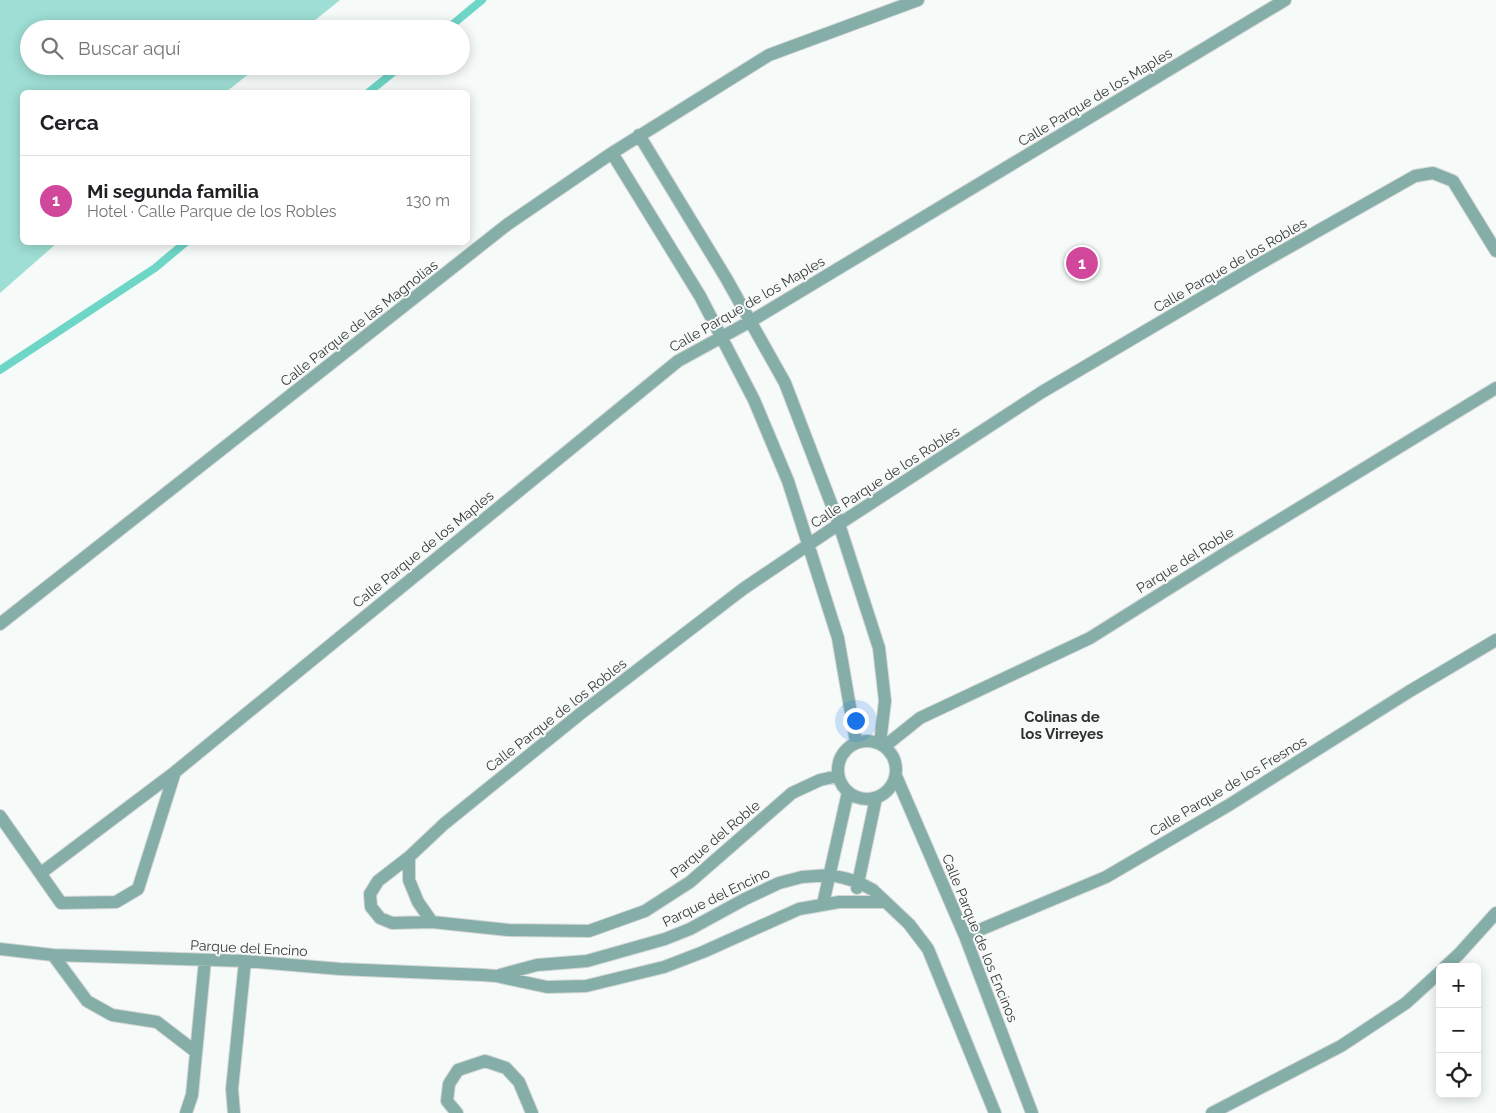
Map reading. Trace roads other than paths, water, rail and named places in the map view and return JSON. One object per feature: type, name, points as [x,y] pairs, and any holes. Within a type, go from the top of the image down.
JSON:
[{"type":"street","name":"Calle Parque de las Magnolias","points":[[0,624],[508,224],[639,135],[769,54],[918,0]]},
{"type":"street","name":"Calle Parque de los Maples","points":[[41,873],[175,772],[678,361],[751,321],[1285,0]]},
{"type":"street","points":[[639,135],[726,278],[785,383],[839,524],[878,648],[885,701],[882,744]]},
{"type":"street","points":[[612,154],[700,296],[754,400],[788,482],[838,638],[856,742]]},
{"type":"street","name":"Calle Parque de los Robles","points":[[432,922],[392,923],[380,918],[372,907],[370,894],[378,881],[409,857],[444,824],[580,714],[743,589],[1042,392],[1415,176],[1433,173],[1453,181],[1496,251]]},
{"type":"street","name":"Parque del Roble","points":[[882,744],[920,718],[1090,638],[1496,388]]},
{"type":"street","name":"Calle Parque de los Fresnos","points":[[965,936],[1106,878],[1229,805],[1410,691],[1496,640]]},
{"type":"street","points":[[868,740],[882,744],[892,754],[897,764],[896,776],[892,785],[885,793],[876,798],[866,799],[848,792],[838,776],[838,765],[842,756],[856,742],[868,740]]},
{"type":"street","points":[[0,816],[62,902],[116,902],[138,889],[175,772]]},
{"type":"street","name":"Parque del Roble","points":[[432,922],[508,930],[589,931],[644,911],[690,882],[792,794],[820,780],[838,776]]},
{"type":"street","name":"Calle Parque de los Encinos","points":[[896,776],[965,936],[1032,1113]]},
{"type":"street","points":[[823,904],[848,792]]},
{"type":"street","points":[[855,901],[876,798]]},
{"type":"street","points":[[409,857],[409,880],[418,902],[432,922]]},
{"type":"street","name":"Parque del Encino","points":[[496,976],[538,965],[586,962],[665,939],[690,929],[778,883],[802,877],[830,875],[858,882],[873,890],[909,924],[928,949],[996,1113]]},
{"type":"street","name":"Parque del Encino","points":[[0,948],[53,956],[245,961],[340,969],[496,976],[547,987],[586,986],[664,967],[800,909],[823,904],[855,901],[885,902]]},
{"type":"street","points":[[1449,963],[1496,913]]},
{"type":"street","points":[[53,956],[88,1000],[112,1015],[157,1022],[196,1052]]},
{"type":"street","points":[[186,1113],[192,1095],[206,960]]},
{"type":"street","points":[[234,1113],[232,1090],[245,961]]},
{"type":"street","points":[[1212,1113],[1342,1046],[1406,1003],[1436,976]]},
{"type":"street","points":[[457,1113],[447,1101],[449,1084],[458,1070],[485,1061],[506,1068],[519,1082],[532,1113]]},
{"type":"waterway","points":[[458,20],[482,0]]},
{"type":"waterway","points":[[371,90],[390,75]]},
{"type":"waterway","points":[[0,370],[155,268],[182,245]]},
{"type":"place","name":"Mi segunda familia","points":[[1082,263]]},
{"type":"district","name":"Colinas de los Virreyes","points":[[1062,726]]}]
